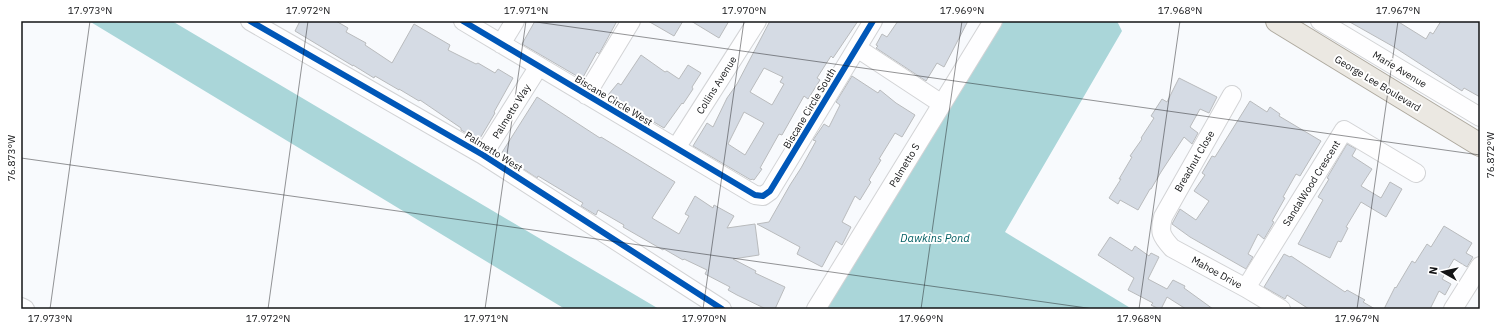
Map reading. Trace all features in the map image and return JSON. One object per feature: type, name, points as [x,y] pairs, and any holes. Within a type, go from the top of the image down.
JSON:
[{"type":"main road","name":"George Lee Boulevard","points":[[1276,21],[1480,145]]},
{"type":"street","name":"Palmetto West","points":[[250,21],[483,155],[722,309]]},
{"type":"street","name":"Biscane Circle West","points":[[462,21],[755,195]]},
{"type":"street","points":[[501,44],[516,21]]},
{"type":"street","points":[[586,95],[631,21]]},
{"type":"street","name":"Collins Avenue","points":[[676,148],[757,21]]},
{"type":"street","name":"Biscane Circle South","points":[[755,195],[763,196],[770,191],[873,21]]},
{"type":"street","name":"Palmetto S","points":[[816,309],[993,21]]},
{"type":"street","name":"Marie Avenue","points":[[1320,21],[1480,117]]},
{"type":"street","points":[[857,48],[942,104]]},
{"type":"street","name":"Palmetto Way","points":[[483,155],[539,66]]},
{"type":"street","name":"Breadnut Close","points":[[1160,229],[1166,211],[1232,95]]},
{"type":"street","name":"SandalWood Crescent","points":[[1246,288],[1344,130],[1416,173]]},
{"type":"street","name":"Mahoe Drive","points":[[1160,229],[1164,239],[1172,248],[1246,288],[1281,309]]},
{"type":"street","points":[[1453,309],[1480,266]]},
{"type":"street","points":[[21,307],[25,309]]},
{"type":"water","points":[[89,21],[172,21],[659,309],[565,309]]},
{"type":"water","name":"Dawkins Pond","points":[[986,21],[1117,21],[1122,31],[1005,232],[1132,309],[810,309]]},
{"type":"building","points":[[300,21],[336,21],[348,28],[346,32],[366,43],[365,45],[392,63],[414,24],[450,45],[448,50],[476,64],[478,63],[495,73],[498,69],[513,78],[479,140],[461,130],[461,128],[420,100],[419,101],[375,76],[374,78],[295,31]]},
{"type":"building","points":[[535,21],[617,21],[599,54],[597,52],[582,79],[522,44]]},
{"type":"building","points":[[648,21],[683,21],[674,36]]},
{"type":"building","points":[[691,21],[729,21],[719,38]]},
{"type":"building","points":[[770,21],[858,21],[833,58],[831,56],[817,78],[820,80],[808,99],[804,96],[782,135],[779,134],[760,168],[762,169],[754,180],[751,180],[693,146],[707,123],[713,127],[727,98],[737,84]],"holes":[[[764,68],[783,77],[780,82],[784,84],[772,105],[750,92]],[[744,112],[764,123],[745,155],[728,144]]]},
{"type":"building","points":[[898,21],[968,21],[944,67],[937,63],[926,81],[876,48],[882,34],[887,37]]},
{"type":"building","points":[[1348,21],[1397,21],[1426,39],[1430,32],[1433,34],[1441,21],[1480,21],[1480,97],[1464,88],[1462,91],[1394,47]]},
{"type":"building","points":[[641,55],[665,72],[667,71],[679,79],[688,65],[701,73],[683,104],[682,103],[664,128],[608,95],[618,83],[621,85]]},
{"type":"building","points":[[852,76],[878,93],[880,90],[896,103],[915,115],[902,137],[895,133],[879,159],[881,160],[869,180],[871,182],[860,200],[855,196],[842,222],[851,227],[842,245],[836,241],[822,267],[797,254],[800,247],[757,224],[769,222],[816,141],[813,140],[824,124],[829,127],[840,105],[836,102]]},
{"type":"building","points":[[1179,78],[1217,97],[1209,113],[1200,109],[1190,127],[1198,133],[1192,144],[1184,137],[1138,210],[1120,200],[1118,204],[1109,198],[1132,157],[1130,156],[1154,118],[1151,116],[1162,99],[1167,102]]},
{"type":"building","points":[[537,97],[600,138],[601,137],[675,182],[652,218],[679,234],[689,216],[685,214],[695,196],[713,208],[714,205],[734,216],[727,228],[755,224],[759,255],[733,259],[756,271],[755,273],[785,287],[775,309],[766,309],[728,290],[730,287],[705,274],[707,270],[684,259],[683,260],[664,249],[663,250],[623,227],[624,225],[598,210],[596,215],[581,206],[583,203],[538,176],[537,178],[501,154]]},
{"type":"building","points":[[1250,101],[1267,112],[1270,107],[1280,114],[1279,116],[1321,141],[1300,176],[1296,174],[1283,197],[1285,198],[1264,239],[1258,234],[1248,254],[1253,257],[1246,269],[1190,237],[1172,224],[1180,209],[1196,220],[1209,201],[1194,191],[1205,175],[1202,173],[1212,156],[1215,157]]},
{"type":"building","points":[[1347,144],[1356,149],[1352,156],[1372,169],[1361,186],[1381,198],[1390,182],[1402,189],[1386,217],[1361,202],[1346,227],[1348,228],[1341,242],[1338,241],[1330,258],[1298,244],[1323,200],[1318,197],[1329,179],[1327,178]]},
{"type":"building","points":[[1444,226],[1472,243],[1466,253],[1473,257],[1467,267],[1454,259],[1442,279],[1451,284],[1445,295],[1439,291],[1430,309],[1384,309],[1395,287],[1396,288],[1412,261],[1415,263],[1427,244],[1431,247]]},
{"type":"building","points":[[1110,237],[1132,251],[1135,246],[1149,256],[1151,253],[1159,257],[1148,279],[1167,289],[1173,280],[1185,286],[1184,288],[1213,309],[1186,309],[1167,297],[1161,309],[1159,309],[1151,305],[1153,303],[1128,290],[1134,278],[1098,255]]},
{"type":"building","points":[[1284,254],[1290,257],[1291,256],[1345,292],[1347,290],[1365,300],[1363,302],[1375,309],[1309,309],[1287,295],[1285,299],[1264,287]]},
{"type":"cycle path","points":[[250,21],[483,155],[722,309]]},
{"type":"cycle path","points":[[463,21],[755,195],[763,196],[770,191],[873,21]]}]
